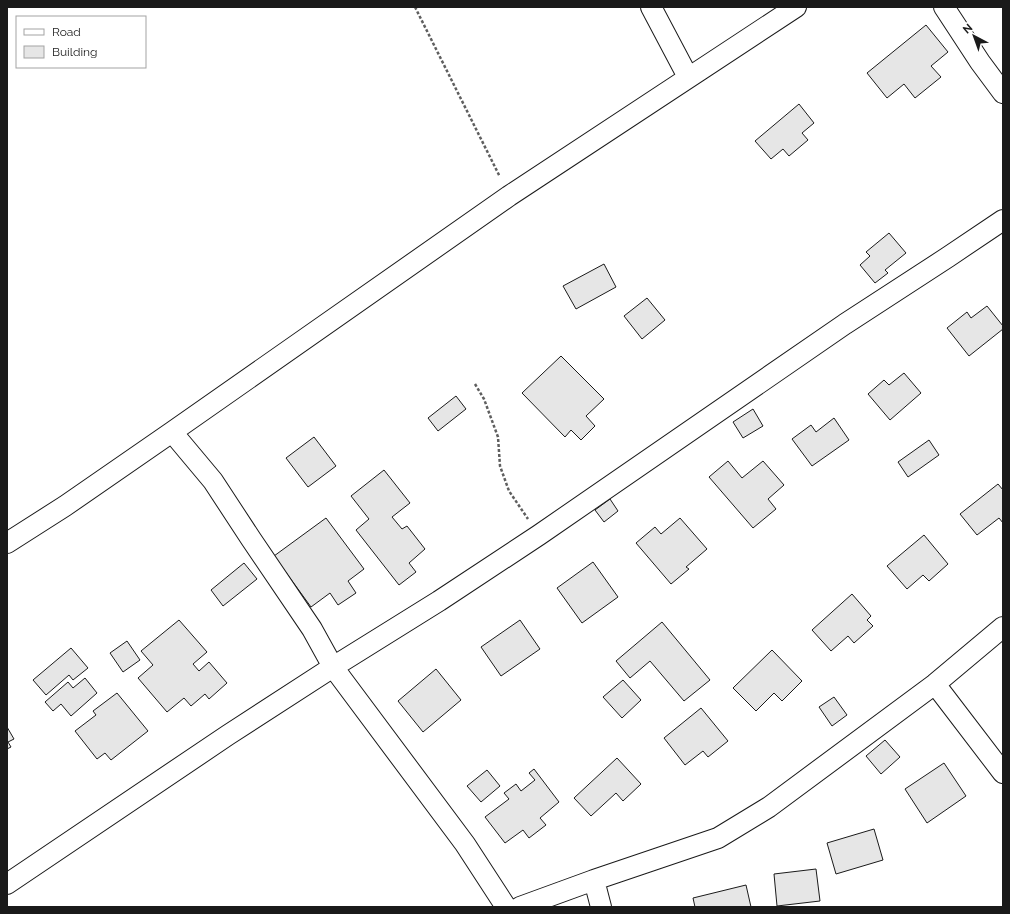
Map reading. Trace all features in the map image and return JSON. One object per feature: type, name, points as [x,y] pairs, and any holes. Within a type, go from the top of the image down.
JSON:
[{"type":"street","points":[[651,7],[688,78]]},
{"type":"street","points":[[7,543],[65,506],[509,196],[796,7]]},
{"type":"street","points":[[944,7],[980,62],[1003,93]]},
{"type":"street","points":[[7,884],[228,735],[540,536],[839,328],[1003,220]]},
{"type":"street","points":[[172,432],[213,481],[312,629],[333,667],[465,844],[506,907]]},
{"type":"street","points":[[520,907],[718,838],[768,807],[935,684],[1003,627]]},
{"type":"street","points":[[935,684],[1003,773]]},
{"type":"street","points":[[594,880],[601,907]]},
{"type":"path","points":[[415,7],[509,196]]},
{"type":"path","points":[[475,384],[484,399],[498,437],[500,466],[509,491],[540,536]]},
{"type":"building","points":[[926,25],[948,52],[931,66],[941,77],[915,98],[904,84],[887,98],[867,73]]},
{"type":"building","points":[[799,104],[814,123],[802,133],[808,140],[789,156],[783,149],[771,159],[755,141]]},
{"type":"building","points":[[889,233],[906,253],[885,270],[888,273],[875,283],[860,265],[870,256],[866,252]]},
{"type":"building","points":[[604,264],[616,287],[576,309],[563,286]]},
{"type":"building","points":[[647,298],[665,320],[642,339],[624,316]]},
{"type":"building","points":[[987,306],[1003,326],[1003,329],[969,356],[947,328],[967,312],[971,318]]},
{"type":"building","points":[[561,356],[604,399],[586,416],[595,426],[581,440],[571,430],[565,437],[522,393]]},
{"type":"building","points":[[904,373],[921,393],[890,420],[868,394],[884,380],[889,385]]},
{"type":"building","points":[[456,396],[466,409],[438,431],[428,418]]},
{"type":"building","points":[[753,409],[763,426],[743,438],[733,422]]},
{"type":"building","points":[[834,418],[849,440],[812,466],[792,439],[811,425],[816,432]]},
{"type":"building","points":[[314,437],[336,466],[308,487],[286,458]]},
{"type":"building","points":[[929,440],[939,455],[908,477],[898,462]]},
{"type":"building","points":[[728,461],[742,478],[763,461],[784,485],[768,499],[776,509],[753,528],[709,477]]},
{"type":"building","points":[[384,470],[410,503],[392,517],[402,529],[407,526],[425,549],[409,563],[416,572],[399,585],[356,530],[369,519],[351,496]]},
{"type":"building","points":[[998,484],[1003,490],[1003,523],[999,518],[977,535],[960,514]]},
{"type":"building","points":[[610,499],[618,511],[604,522],[595,510]]},
{"type":"building","points":[[326,518],[364,569],[348,581],[356,593],[338,605],[330,593],[311,607],[274,556]]},
{"type":"building","points":[[680,518],[707,549],[686,567],[689,569],[671,584],[636,543],[655,527],[661,534]]},
{"type":"building","points":[[924,535],[948,564],[929,581],[923,575],[907,589],[887,566]]},
{"type":"building","points":[[593,562],[618,597],[582,623],[557,588]]},
{"type":"building","points":[[244,563],[257,579],[223,606],[211,590]]},
{"type":"building","points":[[852,594],[871,616],[867,620],[873,626],[854,643],[848,636],[831,651],[812,630]]},
{"type":"building","points":[[179,620],[207,652],[193,664],[199,671],[209,662],[227,683],[209,699],[205,694],[191,706],[184,698],[167,712],[138,678],[153,665],[141,651]]},
{"type":"building","points":[[520,620],[540,649],[501,676],[481,647]]},
{"type":"building","points":[[662,622],[710,680],[684,701],[650,661],[630,678],[616,661]]},
{"type":"building","points":[[127,641],[140,660],[123,672],[110,653]]},
{"type":"building","points":[[71,648],[88,668],[73,680],[69,675],[46,695],[33,680]]},
{"type":"building","points":[[772,650],[802,681],[782,701],[774,693],[756,711],[733,688]]},
{"type":"building","points":[[436,669],[461,700],[423,732],[398,701]]},
{"type":"building","points":[[85,678],[97,693],[71,716],[61,704],[53,711],[45,702],[68,682],[73,688]]},
{"type":"building","points":[[623,680],[641,700],[622,718],[603,697]]},
{"type":"building","points":[[117,693],[148,731],[111,760],[105,753],[97,759],[75,731],[96,715],[93,711]]},
{"type":"building","points":[[834,697],[847,715],[832,726],[819,707]]},
{"type":"building","points":[[701,708],[728,741],[708,757],[703,751],[685,765],[664,738]]},
{"type":"building","points":[[7,727],[14,739],[8,742],[11,747],[7,749]]},
{"type":"building","points":[[885,740],[900,757],[881,774],[866,756]]},
{"type":"building","points":[[617,758],[641,784],[623,801],[616,793],[591,816],[574,798]]},
{"type":"building","points":[[944,763],[966,796],[927,823],[905,789]]},
{"type":"building","points":[[534,769],[559,802],[540,818],[546,825],[529,838],[523,830],[505,843],[485,817],[509,799],[504,793],[516,784],[521,791],[535,780],[529,773]]},
{"type":"building","points":[[487,770],[500,786],[481,802],[467,786]]},
{"type":"building","points":[[874,829],[883,860],[836,874],[827,843]]},
{"type":"building","points":[[816,869],[820,901],[777,906],[774,874]]},
{"type":"building","points":[[746,885],[751,907],[695,907],[693,898]]}]
